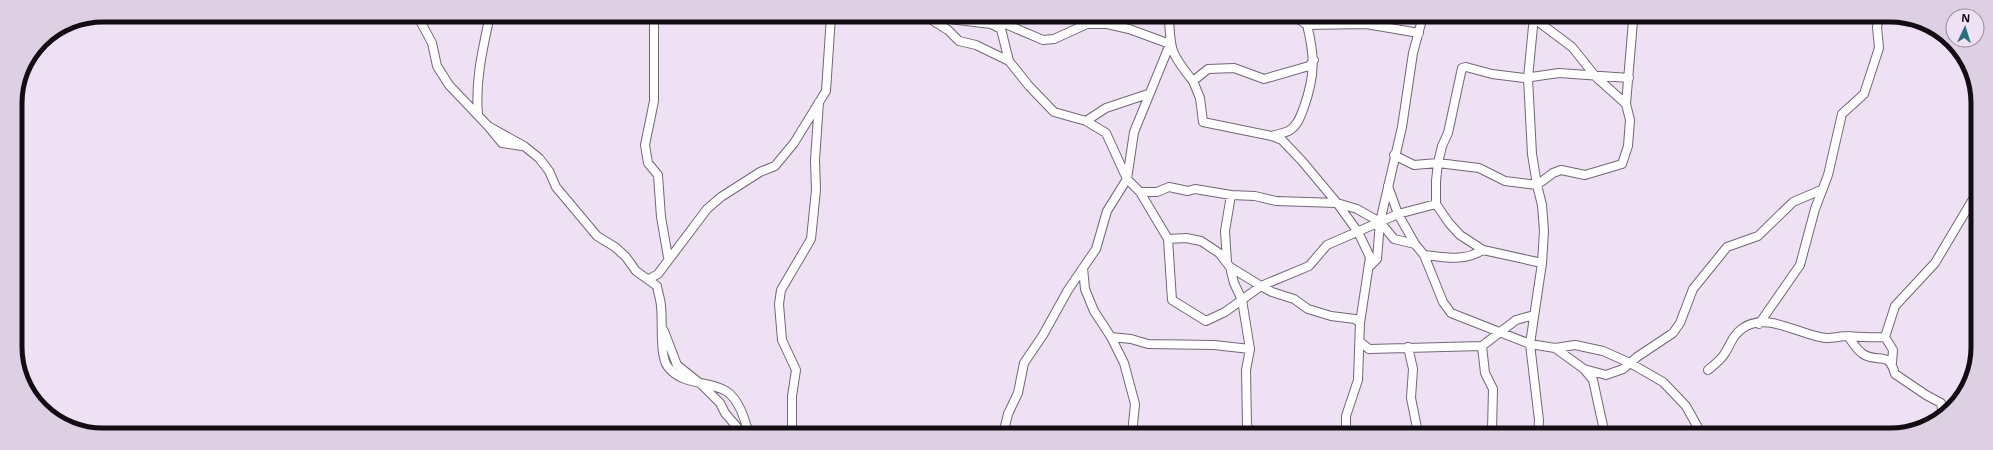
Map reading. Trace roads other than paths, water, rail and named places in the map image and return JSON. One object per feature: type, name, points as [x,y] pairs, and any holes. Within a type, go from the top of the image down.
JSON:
[{"type":"street","points":[[421,22],[432,43],[437,66],[449,85],[488,126],[524,146],[539,158],[549,171],[556,187],[597,236],[615,247],[626,257],[636,271],[657,286],[661,306],[663,353],[667,366],[680,378],[726,392],[734,399],[746,428]]},
{"type":"street","points":[[478,114],[476,91],[489,22]]},
{"type":"street","points":[[654,22],[654,101],[645,145],[648,163],[658,175],[660,217],[668,257]]},
{"type":"street","points":[[649,279],[658,274],[668,257],[707,209],[721,197],[760,172],[775,166],[794,143],[826,91],[828,80],[826,64],[830,22]]},
{"type":"street","points":[[935,22],[948,30],[959,41],[976,45],[1009,61]]},
{"type":"street","points":[[974,22],[991,24],[1003,23],[1043,40],[1054,39],[1087,24],[1096,23],[1129,28],[1170,44]]},
{"type":"street","points":[[1169,22],[1170,44],[1177,61],[1193,81],[1200,98],[1203,122],[1272,136],[1282,140],[1302,161],[1337,203],[1358,232],[1370,257],[1360,323],[1358,380],[1346,416],[1346,428]]},
{"type":"street","points":[[1302,22],[1306,25],[1366,24],[1419,33]]},
{"type":"street","points":[[1369,267],[1377,259],[1380,222],[1394,155],[1402,127],[1413,53],[1422,22]]},
{"type":"street","points":[[1533,22],[1528,78],[1532,154],[1542,205],[1544,231],[1542,263],[1530,344],[1539,420],[1538,428]]},
{"type":"street","points":[[1540,22],[1572,47],[1596,77],[1626,104]]},
{"type":"street","points":[[1394,155],[1414,165],[1438,163],[1479,168],[1504,180],[1537,185],[1553,173],[1560,170],[1586,175],[1622,164],[1628,146],[1630,120],[1626,104],[1633,22]]},
{"type":"street","points":[[1759,324],[1800,265],[1821,190],[1828,175],[1842,114],[1864,94],[1879,48],[1878,22]]},
{"type":"street","points":[[991,24],[1001,29],[1009,61],[1029,86],[1054,112],[1086,120],[1106,133],[1127,179],[1140,192],[1168,239],[1172,300],[1206,320],[1225,312],[1261,286],[1309,266],[1327,245],[1398,214],[1436,204]]},
{"type":"street","points":[[1272,136],[1290,130],[1300,119],[1311,88],[1314,60],[1306,25]]},
{"type":"street","points":[[1005,428],[1008,414],[1018,393],[1024,363],[1082,268],[1096,249],[1108,211],[1127,179],[1134,132],[1148,94],[1170,44]]},
{"type":"street","points":[[1193,81],[1208,69],[1234,68],[1264,79],[1309,66],[1314,60]]},
{"type":"street","points":[[1542,263],[1483,250],[1460,235],[1449,223],[1436,204],[1438,163],[1442,146],[1448,133],[1462,68],[1466,67],[1492,74],[1528,78],[1559,74],[1629,78]]},
{"type":"street","points":[[1086,120],[1106,108],[1148,94]]},
{"type":"street","points":[[792,428],[792,396],[796,370],[782,340],[779,304],[781,290],[811,239],[816,190],[815,160],[819,102]]},
{"type":"street","points":[[1388,186],[1398,214],[1424,255],[1442,302],[1451,313],[1530,344],[1555,348],[1575,345],[1603,351],[1630,363],[1663,382],[1686,406],[1698,428]]},
{"type":"street","points":[[1140,192],[1157,192],[1168,187],[1188,192],[1195,189],[1232,195],[1255,196],[1276,201],[1337,203],[1357,209],[1380,222],[1394,239],[1416,244]]},
{"type":"street","points":[[1584,369],[1606,375],[1623,369],[1673,333],[1680,323],[1694,289],[1726,247],[1758,236],[1793,202],[1821,190]]},
{"type":"street","points":[[1232,195],[1225,231],[1229,264],[1234,283],[1242,300],[1250,348],[1246,370],[1247,426],[1249,428]]},
{"type":"street","points":[[1942,409],[1941,402],[1926,395],[1895,374],[1892,363],[1893,350],[1885,337],[1895,306],[1935,263],[1971,202]]},
{"type":"street","points":[[1168,239],[1186,238],[1201,241],[1229,264],[1272,292],[1294,299],[1308,309],[1331,316],[1355,319],[1360,323]]},
{"type":"street","points":[[1424,255],[1455,258],[1472,256],[1483,250]]},
{"type":"street","points":[[1082,268],[1085,289],[1094,311],[1111,337],[1124,363],[1135,404],[1133,428]]},
{"type":"street","points":[[1360,342],[1369,349],[1482,346],[1516,320],[1534,316]]},
{"type":"street","points":[[1708,370],[1725,354],[1733,336],[1745,327],[1759,324],[1782,324],[1800,332],[1826,338],[1848,336],[1871,338],[1885,337]]},
{"type":"street","points":[[1848,336],[1862,353],[1886,359],[1892,363]]},
{"type":"street","points":[[1111,337],[1132,339],[1148,344],[1214,345],[1250,348]]},
{"type":"street","points":[[1482,346],[1485,374],[1493,388],[1492,428]]},
{"type":"street","points":[[1408,347],[1413,368],[1410,398],[1417,428]]},
{"type":"street","points":[[1555,348],[1584,369],[1593,380],[1603,428]]},
{"type":"street","points":[[702,384],[720,403],[725,413],[738,428]]}]
